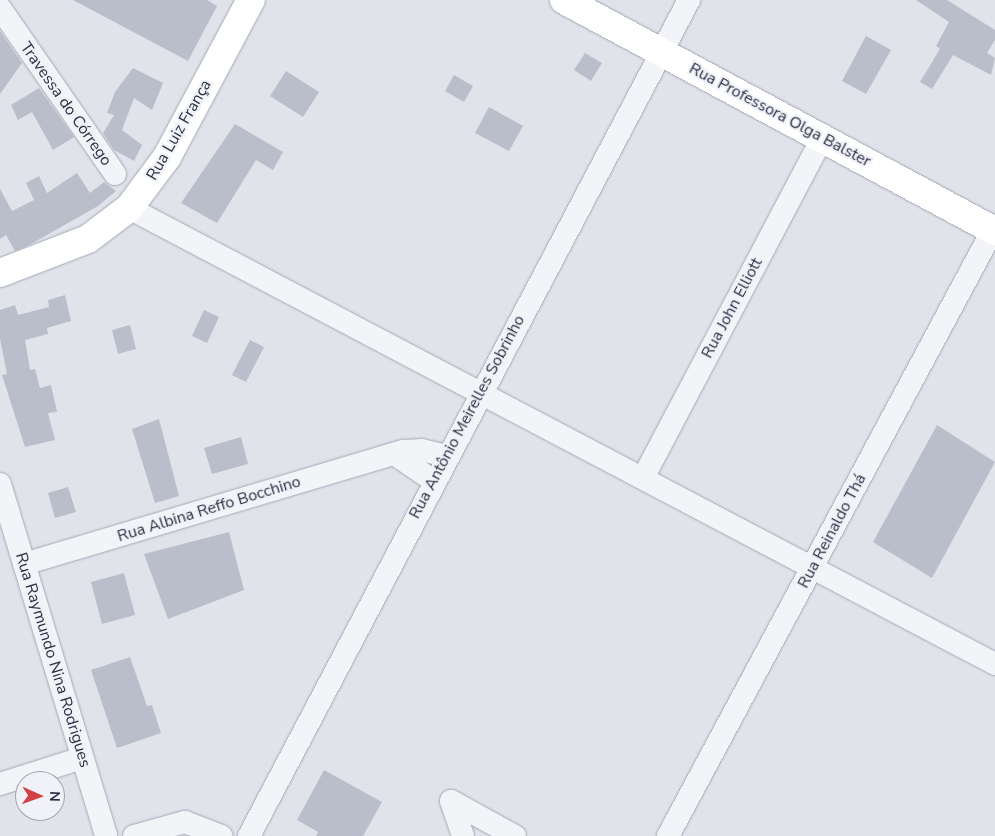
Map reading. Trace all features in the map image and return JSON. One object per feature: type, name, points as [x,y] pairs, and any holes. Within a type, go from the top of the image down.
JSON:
[{"type":"main road","name":"Rua Luiz França","points":[[0,272],[63,252],[95,235],[129,208],[167,156],[251,0]]},
{"type":"main road","name":"Rua Professora Olga Balster","points":[[564,0],[994,229]]},
{"type":"street","name":"Rua Antônio Meirelles Sobrinho","points":[[249,836],[688,0]]},
{"type":"street","name":"Travessa do Córrego","points":[[0,8],[114,174]]},
{"type":"street","name":"Rua John Elliott","points":[[643,478],[822,138]]},
{"type":"street","points":[[129,208],[995,664]]},
{"type":"street","name":"Rua Reinaldo Thá","points":[[668,836],[994,229]]},
{"type":"street","name":"Rua Albina Reffo Bocchino","points":[[24,564],[394,454],[421,450],[447,456]]},
{"type":"street","points":[[394,454],[434,481]]},
{"type":"street","name":"Rua Raymundo Nina Rodrigues","points":[[0,484],[106,836]]},
{"type":"street","points":[[0,784],[82,758]]},
{"type":"street","points":[[462,836],[451,801],[515,836]]},
{"type":"street","points":[[134,836],[185,822],[221,836]]},
{"type":"building","points":[[73,0],[207,0],[217,6],[188,61]]},
{"type":"building","points":[[916,0],[947,0],[995,30],[995,40],[987,53],[995,58],[991,75],[953,55],[932,89],[920,82],[940,49],[936,46],[949,22]]},
{"type":"building","points":[[0,31],[22,63],[0,94]]},
{"type":"building","points":[[866,36],[891,50],[866,94],[842,81]]},
{"type":"building","points":[[585,53],[602,63],[591,81],[574,70]]},
{"type":"building","points":[[133,68],[163,83],[152,110],[134,98],[122,130],[142,145],[134,161],[114,150],[103,133],[114,115],[107,113],[115,92]]},
{"type":"building","points":[[286,71],[319,92],[303,117],[270,96]]},
{"type":"building","points":[[454,75],[473,86],[464,102],[445,91]]},
{"type":"building","points":[[39,88],[74,137],[53,150],[32,112],[18,120],[11,105]]},
{"type":"building","points":[[489,107],[523,126],[509,151],[475,133]]},
{"type":"building","points":[[235,124],[283,152],[273,170],[256,160],[217,223],[181,203]]},
{"type":"building","points":[[77,173],[90,193],[104,182],[116,191],[98,206],[15,251],[6,235],[0,239],[0,189],[12,211],[34,200],[26,183],[39,176],[47,193]]},
{"type":"building","points":[[65,295],[71,321],[47,328],[48,334],[25,340],[30,370],[35,369],[40,388],[51,385],[57,412],[48,413],[55,440],[25,447],[2,375],[7,374],[0,339],[0,310],[15,305],[18,315],[49,307],[48,300]]},
{"type":"building","points":[[204,310],[219,317],[207,343],[192,336]]},
{"type":"building","points":[[130,325],[136,349],[118,354],[112,330]]},
{"type":"building","points":[[250,340],[264,347],[246,382],[232,375]]},
{"type":"building","points":[[159,419],[179,496],[155,503],[132,429]]},
{"type":"building","points":[[937,425],[995,462],[932,578],[873,542]]},
{"type":"building","points":[[241,437],[248,464],[212,474],[204,448]]},
{"type":"building","points":[[68,487],[76,512],[55,518],[48,493]]},
{"type":"building","points":[[229,532],[244,590],[168,619],[144,554]]},
{"type":"building","points":[[124,573],[135,615],[102,624],[91,582]]},
{"type":"building","points":[[130,657],[147,706],[152,705],[161,733],[117,748],[91,670]]},
{"type":"building","points":[[324,770],[382,802],[363,836],[316,836],[318,832],[297,820]]}]
